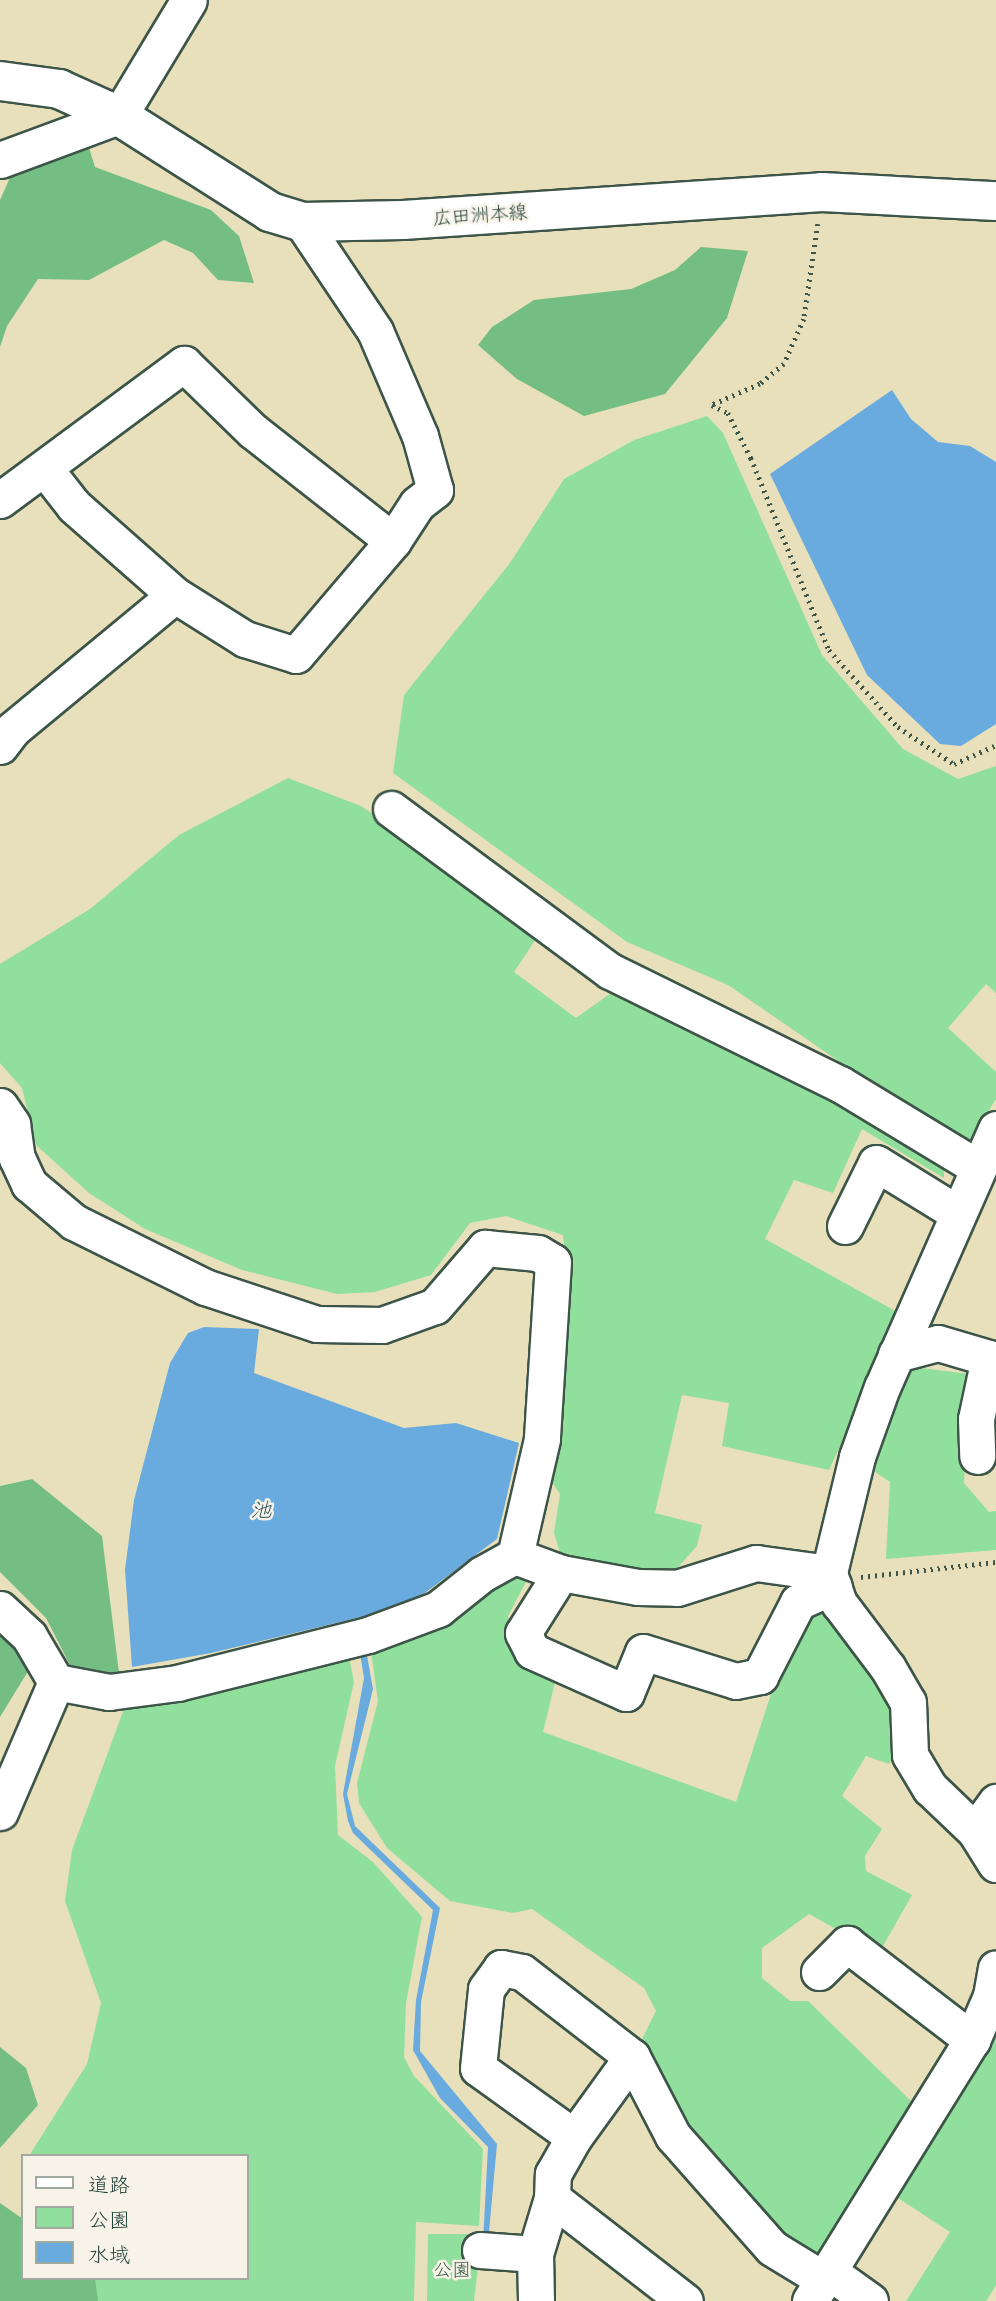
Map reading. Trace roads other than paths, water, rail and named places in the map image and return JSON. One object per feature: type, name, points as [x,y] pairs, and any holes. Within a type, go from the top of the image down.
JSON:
[{"type":"main road","name":"広田洲本線","points":[[0,81],[59,89],[120,117],[270,212],[302,222],[403,220],[822,192],[996,201]]},
{"type":"street","points":[[0,160],[120,117],[189,0]]},
{"type":"street","points":[[45,469],[74,506],[175,595],[245,639],[296,655],[393,541],[416,504],[435,489],[420,436],[374,331],[302,222]]},
{"type":"street","points":[[0,500],[184,364],[253,431],[393,541]]},
{"type":"street","points":[[0,746],[13,729],[175,595]]},
{"type":"street","points":[[391,809],[610,971],[840,1084],[977,1167]]},
{"type":"street","points":[[0,1106],[12,1124],[17,1158],[29,1184],[74,1222],[205,1287],[317,1324],[382,1325],[435,1306],[485,1248],[538,1253],[553,1262],[542,1439],[515,1556],[482,1574],[438,1609],[368,1635],[177,1683],[109,1692],[56,1682],[29,1636],[0,1609]]},
{"type":"street","points":[[996,1129],[895,1354],[857,1457],[839,1579],[839,1603],[908,1702],[910,1755],[930,1788],[975,1831],[996,1864]]},
{"type":"street","points":[[845,1226],[876,1163],[957,1213]]},
{"type":"street","points":[[895,1354],[939,1343],[989,1358],[976,1419],[977,1456]]},
{"type":"street","points":[[515,1556],[561,1573],[638,1587],[677,1588],[756,1563],[839,1579]]},
{"type":"street","points":[[561,1573],[523,1633],[532,1651],[626,1693],[643,1652],[736,1681],[760,1676],[798,1602],[839,1579]]},
{"type":"street","points":[[0,1812],[56,1682]]},
{"type":"street","points":[[975,1831],[996,1802]]},
{"type":"street","points":[[819,1972],[847,1944],[972,2040]]},
{"type":"street","points":[[574,2137],[478,2068],[486,1989],[501,1968],[522,1972],[632,2057],[673,2136],[772,2248],[822,2285],[870,2301]]},
{"type":"street","points":[[822,2285],[972,2040],[991,1996],[996,1968]]},
{"type":"street","points":[[536,2301],[535,2254],[552,2198],[553,2174],[574,2137],[632,2057]]},
{"type":"street","points":[[552,2198],[685,2301]]},
{"type":"street","points":[[486,2251],[535,2254]]},
{"type":"water","points":[[892,390],[911,419],[938,442],[970,446],[996,462],[996,724],[961,746],[940,744],[867,675],[770,474]]},
{"type":"water","name":"池","points":[[204,1327],[259,1329],[254,1373],[404,1428],[456,1423],[519,1443],[497,1539],[418,1598],[365,1616],[211,1653],[132,1667],[125,1570],[134,1500],[170,1363],[188,1333]]},
{"type":"water","points":[[365,1644],[373,1689],[347,1794],[355,1826],[440,1908],[421,2002],[420,2051],[497,2144],[488,2243],[483,2242],[488,2147],[440,2098],[413,2050],[416,2000],[433,1910],[353,1833],[348,1821],[343,1794],[364,1678],[359,1647]]},
{"type":"park label","name":"公園","points":[[452,2270]]}]
